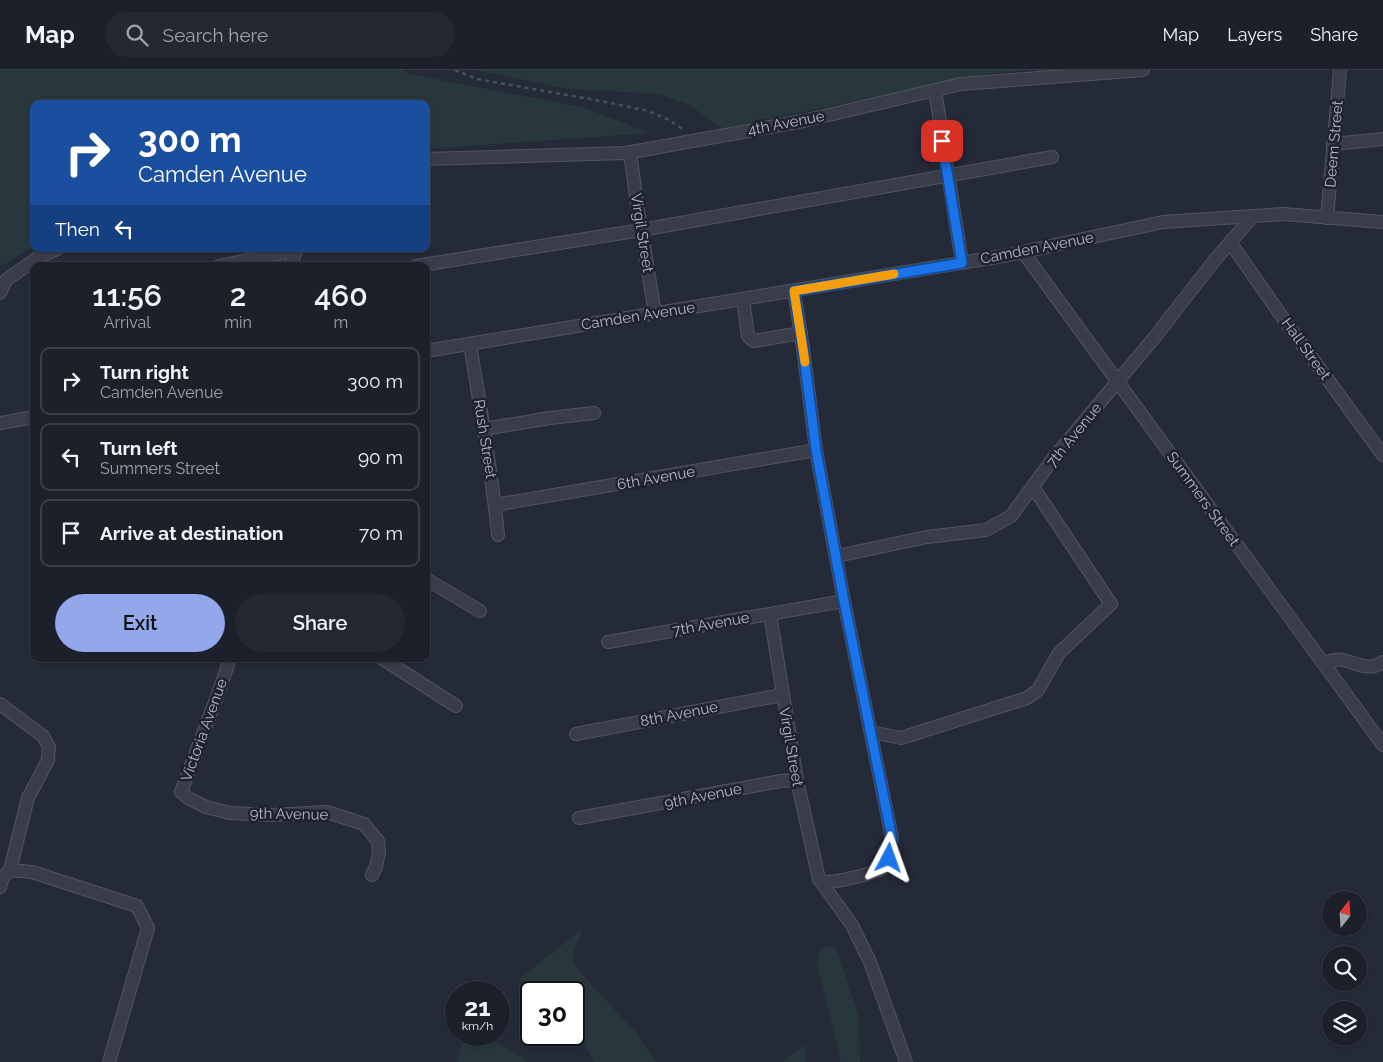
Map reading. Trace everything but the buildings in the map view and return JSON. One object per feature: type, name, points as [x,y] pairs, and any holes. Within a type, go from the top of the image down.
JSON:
[{"type":"street","name":"4th Avenue","points":[[430,159],[630,152],[802,121],[961,84],[1143,70]]},
{"type":"street","name":"Deem Street","points":[[1327,218],[1340,70]]},
{"type":"street","points":[[935,90],[962,263]]},
{"type":"street","points":[[1333,144],[1383,139]]},
{"type":"street","name":"Virgil Street","points":[[630,152],[655,313]]},
{"type":"street","points":[[430,264],[641,230],[721,214],[1052,157]]},
{"type":"street","name":"Camden Avenue","points":[[430,350],[962,263],[1163,222],[1283,214],[1383,222]]},
{"type":"street","name":"7th Avenue","points":[[837,556],[927,537],[986,530],[1011,516],[1055,456],[1253,216]]},
{"type":"street","name":"Hall Street","points":[[1230,242],[1383,455]]},
{"type":"street","points":[[31,262],[49,252]]},
{"type":"street","points":[[238,262],[287,252]]},
{"type":"street","name":"Summers Street","points":[[1023,252],[1383,745]]},
{"type":"street","points":[[0,293],[6,280],[30,263]]},
{"type":"street","points":[[794,291],[816,450],[844,601],[892,838],[889,858],[886,865],[879,871],[826,882],[818,880]]},
{"type":"street","points":[[743,299],[748,336],[754,340],[801,333]]},
{"type":"street","name":"Rush Street","points":[[470,344],[484,429],[498,535]]},
{"type":"street","points":[[484,429],[594,413]]},
{"type":"street","points":[[0,423],[30,418]]},
{"type":"street","name":"6th Avenue","points":[[495,506],[816,450]]},
{"type":"street","points":[[871,732],[901,738],[1027,698],[1038,690],[1059,653],[1111,604],[1033,487]]},
{"type":"street","points":[[430,581],[480,611]]},
{"type":"street","name":"7th Avenue","points":[[608,642],[844,601]]},
{"type":"street","name":"Virgil Street","points":[[770,614],[797,780],[818,880]]},
{"type":"street","points":[[1323,663],[1334,659],[1342,659],[1360,666],[1378,666],[1383,662]]},
{"type":"street","name":"Victoria Avenue","points":[[188,798],[181,792],[229,662]]},
{"type":"street","points":[[388,662],[456,706]]},
{"type":"street","name":"8th Avenue","points":[[576,734],[782,695]]},
{"type":"street","points":[[0,704],[43,736],[50,747],[48,760],[28,798],[10,870],[3,877],[0,887]]},
{"type":"street","name":"9th Avenue","points":[[579,818],[780,781],[797,780]]},
{"type":"street","name":"9th Avenue","points":[[188,798],[206,807],[230,813],[271,815],[327,812],[364,824],[378,841],[379,852],[372,875]]},
{"type":"street","points":[[10,870],[32,872],[137,906],[148,928],[108,1062]]},
{"type":"street","points":[[818,880],[852,925],[870,962],[906,1062]]},
{"type":"path","points":[[455,70],[477,79],[648,111],[666,119],[697,140]]},
{"type":"shaded area","points":[[0,70],[402,70],[409,74],[582,107],[650,133],[430,149],[430,100],[30,100],[30,248],[0,267]]},
{"type":"shaded area","points":[[475,70],[1029,70],[978,75],[723,129],[688,104],[659,94],[569,89]]},
{"type":"shaded area","points":[[582,929],[572,957],[578,970],[637,1034],[656,1062],[594,1062],[585,1044],[585,981],[518,980]]},
{"type":"shaded area","points":[[835,945],[859,1018],[860,1062],[841,1062],[817,964],[821,949]]},
{"type":"shaded area","points":[[806,1045],[805,1062],[782,1062]]},
{"type":"shaded area","points":[[461,1046],[503,1046],[527,1062],[457,1062]]},
{"type":"slow traffic","points":[[805,362],[794,291],[894,274]]},
{"type":"route","points":[[889,858],[892,838],[844,601],[816,450],[794,291],[962,263],[942,141]]}]
